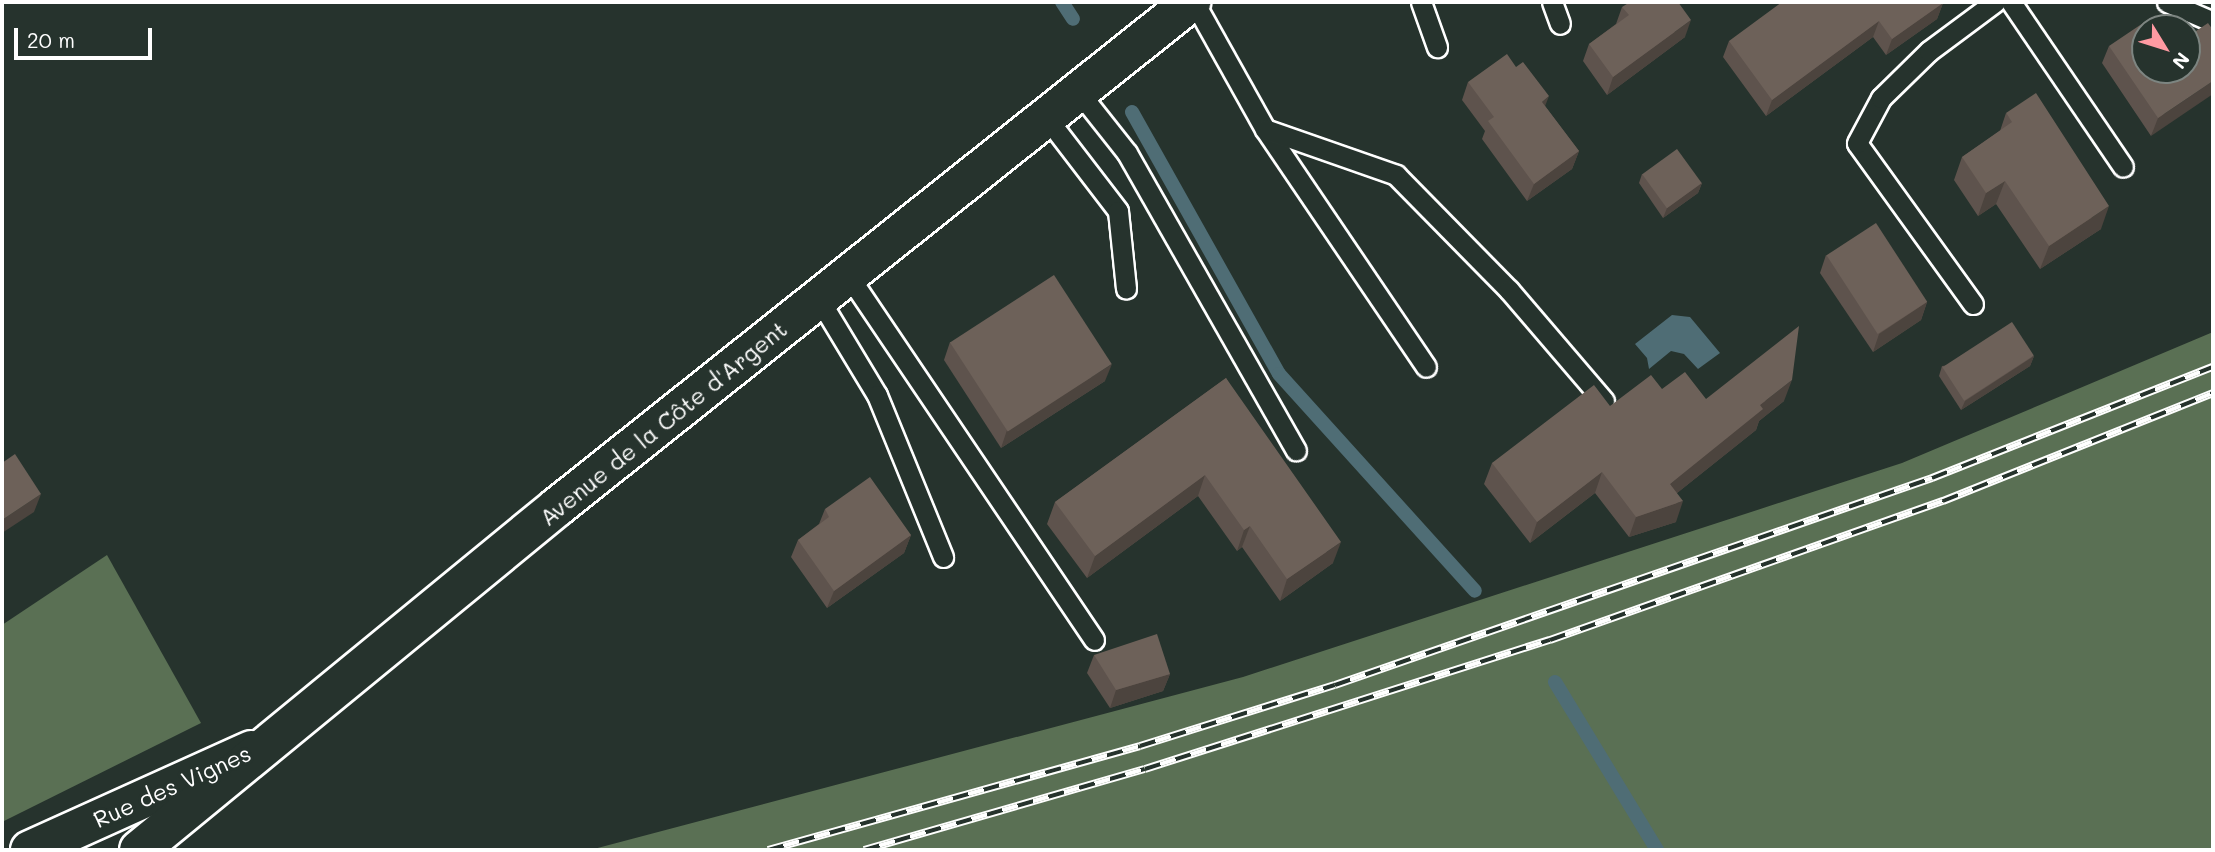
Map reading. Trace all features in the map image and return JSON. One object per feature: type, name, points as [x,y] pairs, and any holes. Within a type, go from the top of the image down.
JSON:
[{"type":"main road","name":"Avenue de la Côte d'Argent","points":[[139,850],[848,275],[1193,2]]},
{"type":"main road","name":"Rue des Vignes","points":[[30,850],[275,739]]},
{"type":"lane","points":[[1193,2],[1265,129],[1426,368]]},
{"type":"lane","points":[[1421,2],[1437,47]]},
{"type":"lane","points":[[1552,2],[1560,24]]},
{"type":"lane","points":[[1973,304],[1857,143],[1881,98],[1929,51],[1996,2]]},
{"type":"lane","points":[[2011,2],[2123,167]]},
{"type":"lane","points":[[2167,2],[2211,21]]},
{"type":"lane","points":[[1079,91],[1127,153],[1296,450]]},
{"type":"lane","points":[[1046,117],[1118,211],[1126,289]]},
{"type":"lane","points":[[1265,129],[1396,175],[1509,290],[1604,401]]},
{"type":"lane","points":[[848,275],[1094,640]]},
{"type":"lane","points":[[819,299],[877,395],[943,557]]},
{"type":"green space","points":[[2213,332],[2213,850],[590,850],[1243,677],[1902,463]]},
{"type":"green space","points":[[107,555],[201,723],[2,822],[2,625]]},
{"type":"water","points":[[1672,315],[1690,317],[1720,353],[1698,369],[1684,354],[1671,351],[1649,369],[1647,358],[1635,344]]},
{"type":"building","points":[[1630,2],[1678,2],[1691,20],[1613,77],[1589,44],[1629,15],[1622,7]]},
{"type":"building","points":[[1782,2],[1943,3],[1892,39],[1879,21],[1772,100],[1729,41]]},
{"type":"building","points":[[2208,23],[2213,30],[2213,81],[2158,118],[2135,84],[2201,84],[2201,28]]},
{"type":"building","points":[[2131,31],[2131,78],[2109,46]]},
{"type":"building","points":[[1507,54],[1516,67],[1523,62],[1549,96],[1542,102],[1579,151],[1534,184],[1488,121],[1494,117],[1468,82]]},
{"type":"building","points":[[2036,93],[2109,206],[2049,246],[2005,181],[1986,193],[1962,157],[2012,122],[2006,113]]},
{"type":"building","points":[[1677,149],[1702,183],[1667,208],[1642,174]]},
{"type":"building","points":[[1876,223],[1927,302],[1878,334],[1827,255]]},
{"type":"building","points":[[1054,275],[1112,364],[1008,431],[950,343]]},
{"type":"building","points":[[2012,322],[2034,356],[1964,401],[1942,367]]},
{"type":"building","points":[[1799,326],[1792,380],[1760,405],[1763,409],[1670,484],[1683,501],[1636,517],[1602,472],[1537,522],[1492,463],[1594,385],[1610,406],[1651,375],[1662,389],[1685,372],[1706,399]]},
{"type":"building","points":[[1226,378],[1341,542],[1287,579],[1250,526],[1244,530],[1205,475],[1095,556],[1055,502]]},
{"type":"building","points":[[15,454],[41,494],[2,520],[2,463]]},
{"type":"building","points":[[870,477],[911,535],[834,591],[798,540],[829,517],[825,509]]},
{"type":"building","points":[[1157,634],[1170,674],[1116,690],[1094,655]]},
{"type":"waterway","points":[[1062,2],[1073,19]]},
{"type":"waterway","points":[[1132,112],[1279,374],[1475,591]]},
{"type":"waterway","points":[[1555,682],[1657,850]]},
{"type":"railway","points":[[768,850],[1140,746],[1335,685],[1932,478],[2213,367]]},
{"type":"railway","points":[[864,850],[1145,769],[1550,640],[1943,501],[2213,393]]}]
